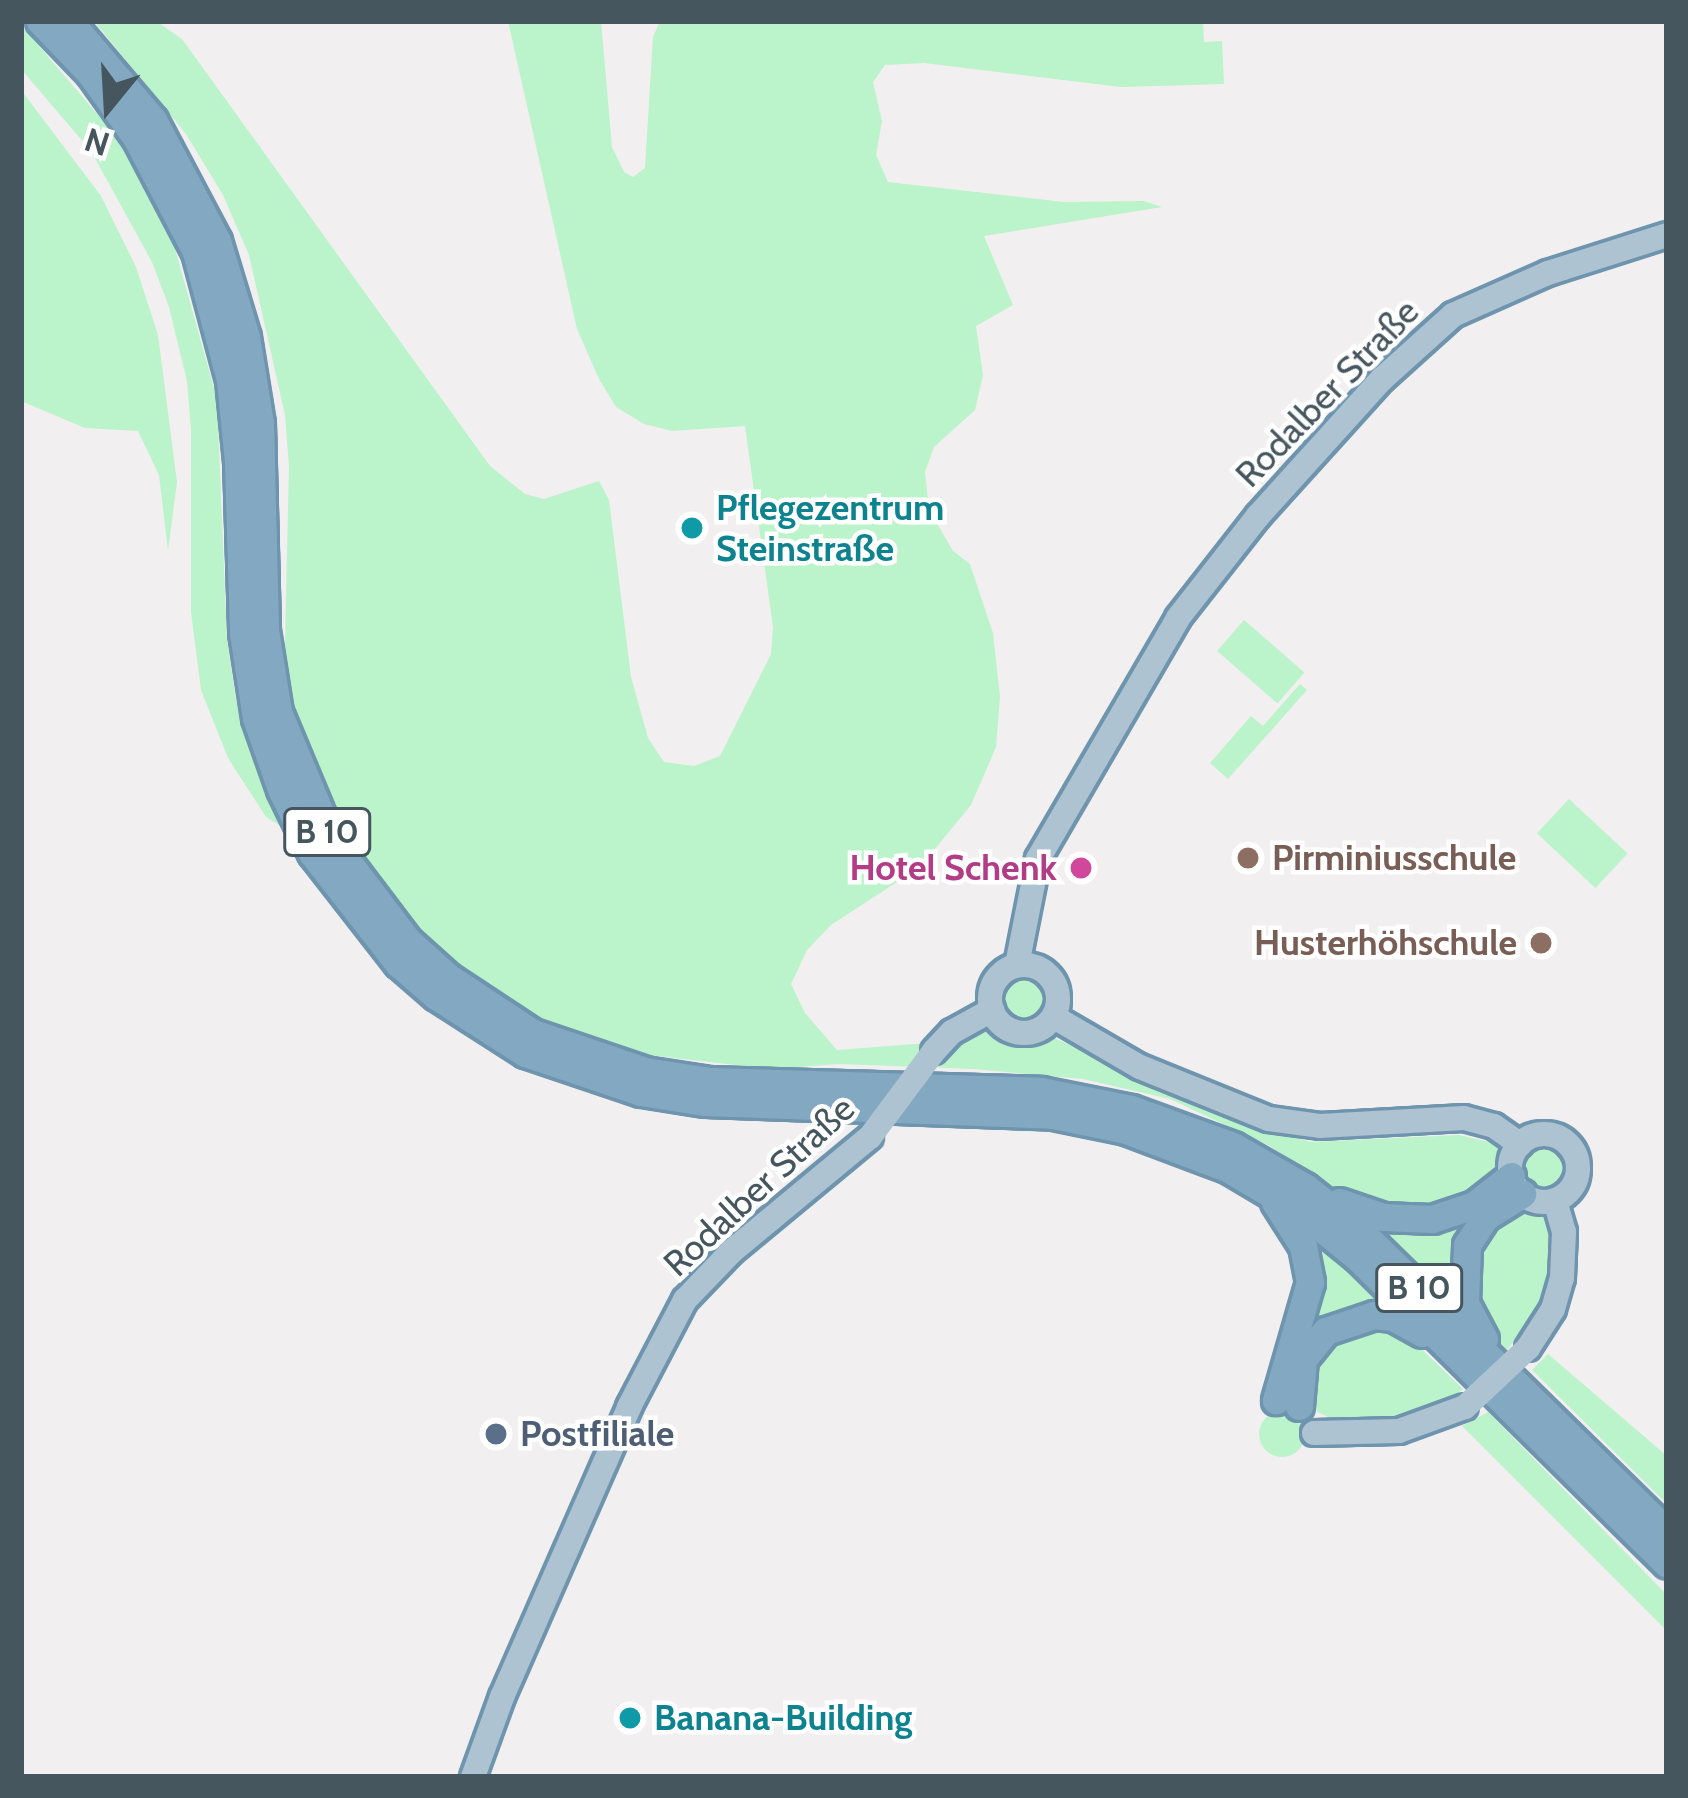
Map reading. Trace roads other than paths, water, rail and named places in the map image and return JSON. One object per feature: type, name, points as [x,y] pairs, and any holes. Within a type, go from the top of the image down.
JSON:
[{"type":"highway","name":"B 10","points":[[40,21],[90,73],[137,139],[196,252],[230,380],[238,461],[243,633],[256,718],[280,789],[312,854],[398,963],[436,996],[525,1053],[641,1092],[705,1102],[1053,1114],[1178,1146],[1259,1186],[1357,1257],[1667,1564]]},
{"type":"highway","name":"B 10","points":[[69,21],[153,120],[217,241],[246,337],[260,423],[265,630],[278,712],[332,841],[408,941],[496,1012],[604,1061],[710,1081],[971,1086],[1075,1096],[1186,1126],[1305,1187],[1357,1228],[1667,1532]]},
{"type":"highway","points":[[1305,1187],[1383,1217],[1432,1219],[1516,1185]]},
{"type":"highway","points":[[1516,1185],[1476,1230],[1462,1283],[1472,1321],[1527,1395]]},
{"type":"highway","points":[[1259,1186],[1293,1227],[1309,1264],[1309,1299],[1288,1403],[1303,1359],[1315,1342],[1344,1321],[1393,1318],[1453,1354]]},
{"type":"main road","name":"Rodalber Straße","points":[[1028,966],[1035,957],[1053,836],[1155,656],[1219,562],[1413,347],[1453,315],[1485,298],[1667,236]]},
{"type":"main road","points":[[1028,966],[1059,995],[1054,1018],[1026,1033],[1005,1027],[992,1010],[994,982],[1028,966]]},
{"type":"main road","name":"Rodalber Straße","points":[[473,1777],[502,1697],[628,1407],[685,1300],[732,1251],[870,1137],[952,1032],[992,1010]]},
{"type":"main road","points":[[1054,1018],[1140,1067],[1269,1119],[1320,1126],[1464,1118],[1494,1126],[1520,1144]]},
{"type":"main road","points":[[1549,1134],[1574,1151],[1574,1183],[1555,1200],[1516,1185],[1510,1162],[1520,1144],[1549,1134]]},
{"type":"main road","points":[[1314,1433],[1399,1431],[1465,1407],[1528,1348],[1552,1310],[1562,1278],[1564,1232],[1555,1200]]},
{"type":"place","name":"Pflegezentrum Steinstraße","points":[[692,528]]},
{"type":"place","name":"Pirminiusschule","points":[[1248,858]]},
{"type":"place","name":"Hotel Schenk","points":[[1081,868]]},
{"type":"place","name":"Husterhöhschule","points":[[1541,943]]},
{"type":"place","name":"Postfiliale","points":[[496,1434]]},
{"type":"place","name":"Banana-Building","points":[[630,1718]]}]
